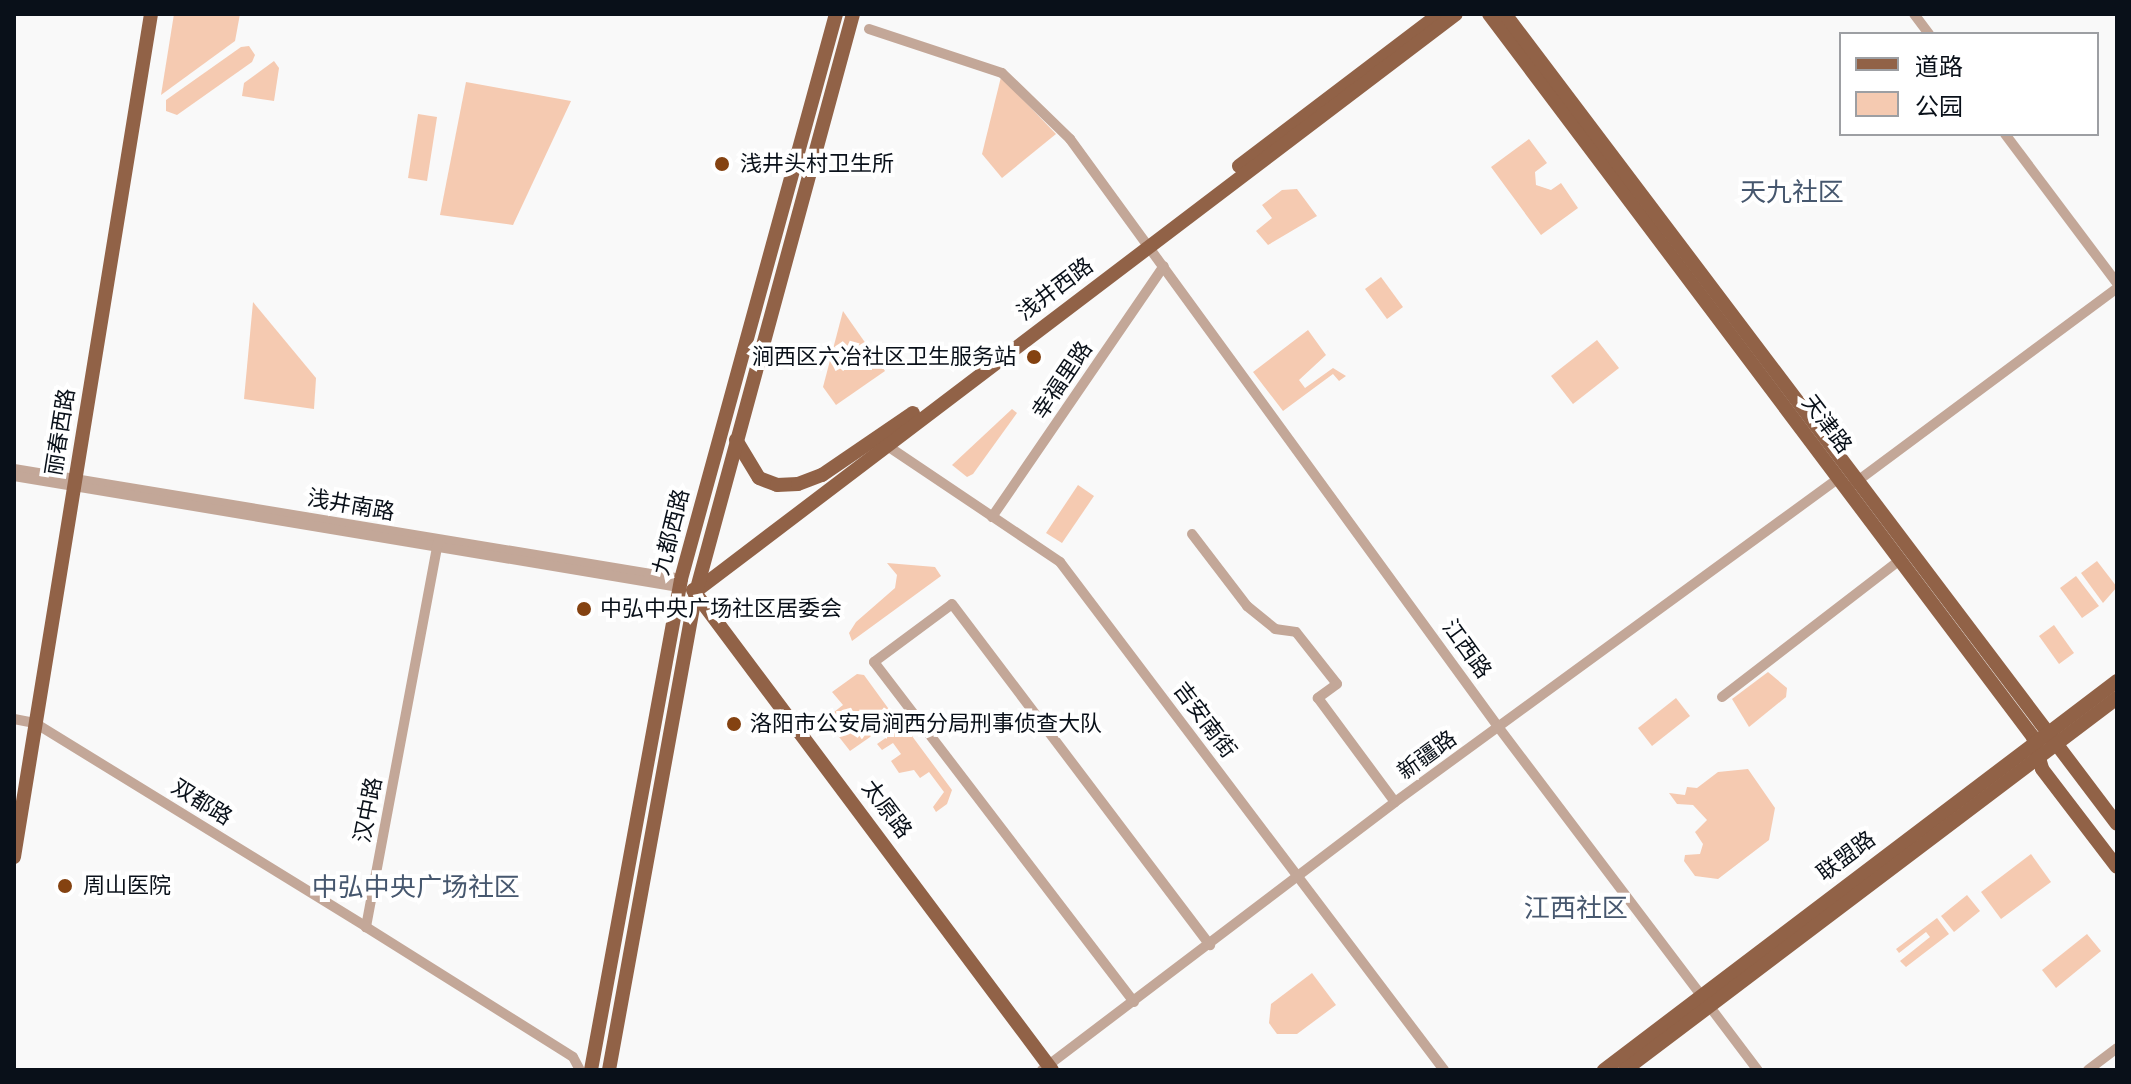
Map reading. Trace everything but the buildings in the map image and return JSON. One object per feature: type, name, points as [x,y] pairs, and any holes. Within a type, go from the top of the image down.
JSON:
[{"type":"main road","name":"丽春西路","points":[[70,482],[143,14]]},
{"type":"main road","name":"丽春西路","points":[[14,799],[25,721],[151,14]]},
{"type":"main road","name":"九都西路","points":[[591,1070],[680,583],[836,14]]},
{"type":"main road","name":"九都西路","points":[[609,1070],[696,592],[853,14]]},
{"type":"main road","name":"浅井西路","points":[[696,592],[1439,14]]},
{"type":"main road","name":"浅井西路","points":[[736,440],[759,478],[798,484],[822,475],[1456,14]]},
{"type":"main road","name":"天津路","points":[[1489,14],[2044,744],[2042,769],[2117,867]]},
{"type":"main road","name":"天津路","points":[[1505,14],[1901,559],[2044,744],[2117,824]]},
{"type":"main road","name":"太原路","points":[[680,583],[696,592],[1048,1069]]},
{"type":"main road","name":"联盟路","points":[[1604,1070],[1706,1000],[2044,744],[2117,681]]},
{"type":"main road","name":"联盟路","points":[[2044,744],[2117,698]]},
{"type":"main road","name":"丽春西路","points":[[14,857],[25,721]]},
{"type":"main road","name":"联盟路","points":[[1625,1070],[1706,1000]]},
{"type":"street","points":[[1914,14],[1928,32]]},
{"type":"street","name":"江西路","points":[[869,29],[1002,73],[1070,139],[1499,728],[1758,1070]]},
{"type":"street","points":[[2006,136],[2117,286]]},
{"type":"street","name":"幸福里路","points":[[992,517],[1164,266]]},
{"type":"street","name":"新疆路","points":[[1048,1069],[1395,802],[1848,483],[2117,286]]},
{"type":"street","name":"吉安南街","points":[[886,445],[1060,562],[1444,1070]]},
{"type":"street","name":"浅井南路","points":[[14,469],[70,482]]},
{"type":"street","name":"浅井南路","points":[[14,476],[70,482],[680,583]]},
{"type":"street","points":[[1192,534],[1247,606],[1275,629],[1296,632],[1337,684],[1318,698],[1395,802]]},
{"type":"street","name":"汉中路","points":[[366,927],[438,544]]},
{"type":"street","points":[[1722,697],[1901,559]]},
{"type":"street","points":[[1134,1002],[874,662],[952,604],[1210,945]]},
{"type":"street","name":"双都路","points":[[25,721],[366,927]]},
{"type":"street","points":[[366,927],[573,1057],[580,1070]]},
{"type":"street","points":[[2088,1070],[2117,1048]]},
{"type":"green space","points":[[174,14],[240,14],[235,41],[161,95]]},
{"type":"green space","points":[[249,46],[255,55],[252,62],[177,115],[166,111],[166,100],[241,47]]},
{"type":"green space","points":[[274,61],[279,68],[274,101],[242,96],[244,83]]},
{"type":"green space","points":[[1001,77],[1056,134],[1002,178],[982,154]]},
{"type":"green space","points":[[466,82],[571,101],[513,225],[440,215]]},
{"type":"green space","points":[[418,114],[437,117],[427,181],[408,178]]},
{"type":"green space","points":[[1529,139],[1547,163],[1535,172],[1536,185],[1551,190],[1561,183],[1578,208],[1541,235],[1491,167]]},
{"type":"green space","points":[[1297,189],[1317,216],[1268,245],[1256,231],[1272,218],[1262,205],[1282,190]]},
{"type":"green space","points":[[1381,277],[1403,307],[1387,319],[1365,289]]},
{"type":"green space","points":[[253,302],[316,378],[314,409],[244,399]]},
{"type":"green space","points":[[843,311],[885,371],[836,405],[823,387]]},
{"type":"green space","points":[[1308,330],[1326,355],[1299,380],[1305,388],[1333,368],[1346,376],[1339,381],[1333,374],[1283,411],[1253,372]]},
{"type":"green space","points":[[1597,340],[1619,368],[1573,404],[1551,376]]},
{"type":"green space","points":[[1012,409],[1017,413],[973,474],[967,477],[952,465]]},
{"type":"green space","points":[[1078,485],[1094,496],[1062,543],[1046,533]]},
{"type":"green space","points":[[2097,561],[2117,587],[2103,603],[2081,573]]},
{"type":"green space","points":[[887,563],[935,567],[941,576],[852,641],[849,633],[856,622],[895,588],[897,575]]},
{"type":"green space","points":[[2076,576],[2099,606],[2082,618],[2060,588]]},
{"type":"green space","points":[[2054,625],[2074,653],[2059,664],[2039,636]]},
{"type":"green space","points":[[1768,672],[1787,688],[1786,697],[1749,727],[1732,699]]},
{"type":"green space","points":[[857,674],[864,675],[896,719],[850,751],[825,719],[843,705],[832,692]]},
{"type":"green space","points":[[1676,698],[1690,716],[1652,746],[1638,728]]},
{"type":"green space","points":[[897,730],[912,736],[952,790],[947,804],[936,812],[933,807],[944,792],[929,772],[920,778],[914,770],[899,773],[891,761],[901,754],[893,743],[882,750],[877,744]]},
{"type":"green space","points":[[1748,769],[1775,808],[1769,840],[1718,879],[1695,876],[1684,861],[1685,855],[1700,854],[1703,844],[1695,832],[1707,820],[1693,805],[1677,804],[1669,793],[1685,795],[1687,787],[1697,788],[1718,772]]},
{"type":"green space","points":[[2031,854],[2051,882],[2001,919],[1981,892]]},
{"type":"green space","points":[[1967,895],[1980,911],[1954,932],[1941,916]]},
{"type":"green space","points":[[1937,918],[1949,934],[1906,967],[1900,961],[1930,937],[1926,932],[1899,953],[1896,949]]},
{"type":"green space","points":[[2087,934],[2101,951],[2056,988],[2042,970]]},
{"type":"green space","points":[[1312,973],[1336,1005],[1297,1034],[1277,1034],[1269,1023],[1271,1004]]},
{"type":"place","name":"浅井头村卫生所","points":[[722,164]]},
{"type":"place","name":"涧西区六冶社区卫生服务站","points":[[1034,357]]},
{"type":"place","name":"中弘中央广场社区居委会","points":[[584,609]]},
{"type":"place","name":"洛阳市公安局涧西分局刑事侦查大队","points":[[734,724]]},
{"type":"place","name":"周山医院","points":[[65,886]]},
{"type":"district","name":"天九社区","points":[[1792,194]]},
{"type":"district","name":"中弘中央广场社区","points":[[416,889]]},
{"type":"district","name":"江西社区","points":[[1576,910]]}]
